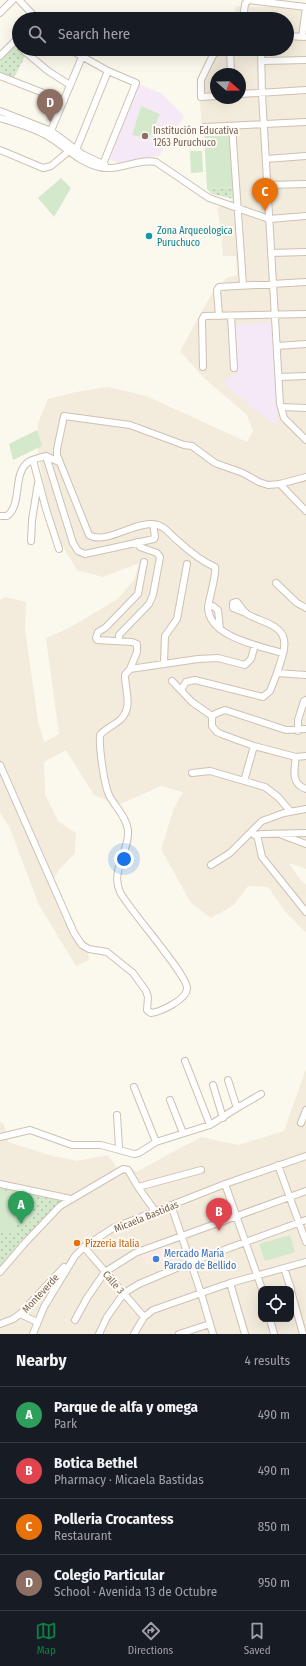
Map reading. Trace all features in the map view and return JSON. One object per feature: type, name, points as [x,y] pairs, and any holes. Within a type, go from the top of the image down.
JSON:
[{"type":"street","points":[[0,13],[13,0]]},
{"type":"street","points":[[19,0],[30,12]]},
{"type":"street","points":[[244,12],[245,4],[248,0],[306,7],[304,37],[294,36]]},
{"type":"street","points":[[0,56],[12,47]]},
{"type":"street","points":[[30,56],[48,71],[70,85]]},
{"type":"street","points":[[210,96],[201,97],[201,80],[213,56]]},
{"type":"street","points":[[230,56],[231,68]]},
{"type":"street","points":[[262,56],[262,94],[280,404],[284,418],[306,440]]},
{"type":"street","points":[[50,134],[82,57],[108,71],[136,83],[103,164]]},
{"type":"street","points":[[262,62],[306,60]]},
{"type":"street","points":[[76,150],[108,71]]},
{"type":"street","points":[[0,76],[64,101]]},
{"type":"street","points":[[246,94],[306,90]]},
{"type":"street","points":[[0,111],[50,134],[87,157],[115,168]]},
{"type":"street","points":[[0,118],[50,134],[68,152],[91,165],[115,168],[150,160],[156,162],[209,198],[270,219],[306,216]]},
{"type":"street","points":[[204,127],[306,122]]},
{"type":"street","points":[[232,126],[243,285]]},
{"type":"street","points":[[0,150],[38,166],[47,168],[55,164],[68,152]]},
{"type":"street","points":[[266,159],[306,156]]},
{"type":"street","points":[[268,185],[306,184]]},
{"type":"street","points":[[271,253],[306,252]]},
{"type":"street","points":[[219,316],[218,288],[243,285],[306,282]]},
{"type":"street","points":[[203,367],[202,319],[205,316],[306,314]]},
{"type":"street","points":[[231,316],[234,368]]},
{"type":"street","points":[[277,346],[306,344]]},
{"type":"street","points":[[278,377],[306,376]]},
{"type":"street","points":[[282,408],[306,408]]},
{"type":"street","points":[[282,653],[238,640],[220,629],[209,617],[208,607],[211,588],[216,572],[215,567],[192,553],[174,539],[167,530],[153,524],[121,531],[109,537],[95,539],[89,535],[57,455],[57,449],[66,415],[130,425],[184,445],[192,446],[215,463],[243,473],[268,485],[280,484],[306,477]]},
{"type":"street","points":[[46,456],[72,543],[78,552],[85,554],[155,538],[153,524]]},
{"type":"street","points":[[0,516],[7,516],[10,514],[14,505],[21,470],[26,462],[46,456],[60,462]]},
{"type":"street","points":[[34,460],[38,481],[59,549]]},
{"type":"street","points":[[31,541],[32,520],[38,481]]},
{"type":"street","points":[[280,484],[306,511]]},
{"type":"street","points":[[119,641],[119,636],[149,604],[153,595],[160,562],[160,555],[140,547],[137,542]]},
{"type":"street","points":[[0,765],[74,933],[82,945],[89,949],[107,952],[133,973],[146,991],[148,997],[147,1010],[151,1014],[157,1013],[183,998],[187,990],[187,984],[120,891],[117,876],[118,866],[125,848],[128,828],[124,818],[109,795],[105,780],[100,742],[100,735],[120,720],[125,713],[128,701],[126,675],[137,652],[137,644],[135,642],[97,640],[96,638],[98,632],[105,628],[138,594],[144,562]]},
{"type":"street","points":[[164,663],[165,636],[177,619],[187,564]]},
{"type":"street","points":[[276,583],[297,603],[306,608]]},
{"type":"street","points":[[208,607],[213,606],[218,610],[220,629]]},
{"type":"street","points":[[181,690],[186,682],[195,680],[263,698],[270,691],[277,673],[284,639],[282,634],[273,626],[246,613]]},
{"type":"street","points":[[130,669],[164,663],[218,658],[245,665],[251,659],[256,645]]},
{"type":"street","points":[[277,673],[306,676]]},
{"type":"street","points":[[172,681],[192,702],[212,716]]},
{"type":"street","points":[[298,731],[298,720],[304,701],[306,700]]},
{"type":"street","points":[[212,716],[225,710],[286,730],[298,731],[306,729]]},
{"type":"street","points":[[212,716],[212,726],[217,732],[254,746],[296,757],[306,756]]},
{"type":"street","points":[[244,781],[254,746]]},
{"type":"street","points":[[296,757],[293,771],[295,779],[302,787],[306,789]]},
{"type":"street","points":[[192,773],[210,771],[265,787],[278,797],[290,811]]},
{"type":"street","points":[[210,865],[230,853],[262,821],[290,811],[306,809]]},
{"type":"street","points":[[246,837],[257,835],[306,833]]},
{"type":"street","points":[[281,834],[306,844]]},
{"type":"street","points":[[257,835],[262,857],[306,912]]},
{"type":"street","points":[[185,1061],[210,1125]]},
{"type":"street","points":[[228,1080],[237,1108]]},
{"type":"street","points":[[212,1085],[223,1118]]},
{"type":"street","points":[[134,1087],[156,1142]]},
{"type":"street","points":[[0,1137],[30,1130],[72,1145],[102,1145],[119,1148],[134,1154],[139,1153],[156,1142],[210,1125],[261,1094]]},
{"type":"street","points":[[170,1100],[183,1133]]},
{"type":"street","points":[[301,1123],[306,1110]]},
{"type":"street","points":[[117,1115],[119,1148]]},
{"type":"street","name":"Micaela Bastidas","points":[[32,1334],[57,1284],[75,1256],[84,1247],[113,1228],[225,1184],[306,1156]]},
{"type":"street","points":[[278,1165],[306,1242]]},
{"type":"street","points":[[0,1272],[60,1206],[123,1169],[128,1170],[155,1211]]},
{"type":"street","points":[[138,1187],[201,1170]]},
{"type":"street","points":[[0,1184],[71,1199]]},
{"type":"street","points":[[225,1184],[261,1286]]},
{"type":"street","points":[[75,1320],[87,1298],[105,1272],[140,1251],[306,1191]]},
{"type":"street","points":[[171,1205],[191,1262],[213,1334]]},
{"type":"street","points":[[99,1334],[107,1317],[124,1293],[146,1280],[306,1220]]},
{"type":"street","name":"Calle 3","points":[[84,1247],[144,1317]]},
{"type":"street","name":"Monteverde","points":[[0,1324],[13,1319],[20,1314],[75,1256]]},
{"type":"street","points":[[134,1334],[144,1317],[153,1310],[230,1283],[306,1262]]},
{"type":"street","points":[[284,1268],[290,1286]]},
{"type":"street","points":[[230,1283],[245,1334]]},
{"type":"street","points":[[294,1300],[304,1334]]},
{"type":"street","points":[[20,1314],[37,1322]]},
{"type":"street","points":[[271,1322],[274,1334]]},
{"type":"street","points":[[179,1334],[210,1324]]},
{"type":"shaded area","points":[[237,6],[306,8],[306,869],[289,863],[301,881],[306,884],[306,931],[305,932],[284,910],[268,887],[248,886],[234,905],[211,918],[191,903],[161,849],[174,808],[183,792],[161,786],[118,805],[94,795],[66,750],[44,762],[45,795],[59,822],[76,833],[75,853],[59,870],[51,884],[73,928],[87,946],[89,960],[76,966],[38,903],[10,828],[0,812],[0,600],[5,597],[26,602],[25,630],[38,721],[44,742],[59,734],[46,638],[69,628],[118,599],[134,580],[139,563],[103,577],[77,570],[60,542],[48,504],[38,454],[38,423],[48,399],[76,392],[108,387],[146,396],[247,442],[253,431],[247,415],[203,377],[180,351],[212,293],[227,278],[237,275],[236,256],[223,256],[221,229],[217,208],[234,199],[231,131],[202,128],[198,79],[210,56],[294,56],[294,12],[234,12]]},
{"type":"shaded area","name":"Institución Educativa 1263 Puruchuco","points":[[136,83],[162,94],[184,116],[159,156],[118,163],[110,160]]},
{"type":"shaded area","points":[[274,323],[278,426],[260,414],[223,383],[230,376],[238,375],[236,325]]},
{"type":"shaded area","points":[[306,1069],[306,1334],[0,1334],[0,1122],[4,1124],[8,1142],[49,1155],[77,1161],[108,1155],[117,1168],[129,1165],[136,1172],[201,1137],[238,1145],[284,1131]]},
{"type":"shaded area","name":"Mercado María Parado de Bellido","points":[[164,1246],[172,1268],[159,1273],[155,1263],[146,1266],[142,1254]]},
{"type":"green space","points":[[12,46],[12,56],[25,56],[13,80],[0,75],[0,57]]},
{"type":"green space","points":[[141,106],[160,114],[149,139],[132,135]]},
{"type":"green space","points":[[231,131],[233,187],[207,189],[204,133]]},
{"type":"green space","points":[[190,151],[202,151],[203,172],[191,173]]},
{"type":"green space","points":[[61,178],[71,188],[54,217],[38,198]]},
{"type":"green space","points":[[233,187],[234,199],[212,194],[207,189]]},
{"type":"green space","points":[[37,430],[42,446],[13,460],[9,444]]},
{"type":"green space","points":[[0,1187],[17,1189],[61,1201],[61,1203],[0,1271]]},
{"type":"green space","points":[[0,1191],[16,1193],[15,1234],[0,1233]]},
{"type":"green space","points":[[23,1197],[35,1200],[31,1222],[18,1220]]},
{"type":"green space","points":[[290,1235],[295,1252],[265,1261],[259,1244]]},
{"type":"place","name":"Colegio Particular","points":[[50,122]]},
{"type":"place","name":"Institución Educativa 1263 Puruchuco","points":[[145,136]]},
{"type":"place","name":"Polleria Crocantess","points":[[265,211]]},
{"type":"place","name":"Zona Arqueologica Puruchuco","points":[[149,236]]},
{"type":"place","name":"Parque de alfa y omega","points":[[21,1224]]},
{"type":"place","name":"Botica Bethel","points":[[219,1231]]},
{"type":"place","name":"Pizzeria Italia","points":[[77,1243]]},
{"type":"place","name":"Mercado María Parado de Bellido","points":[[156,1259]]}]
